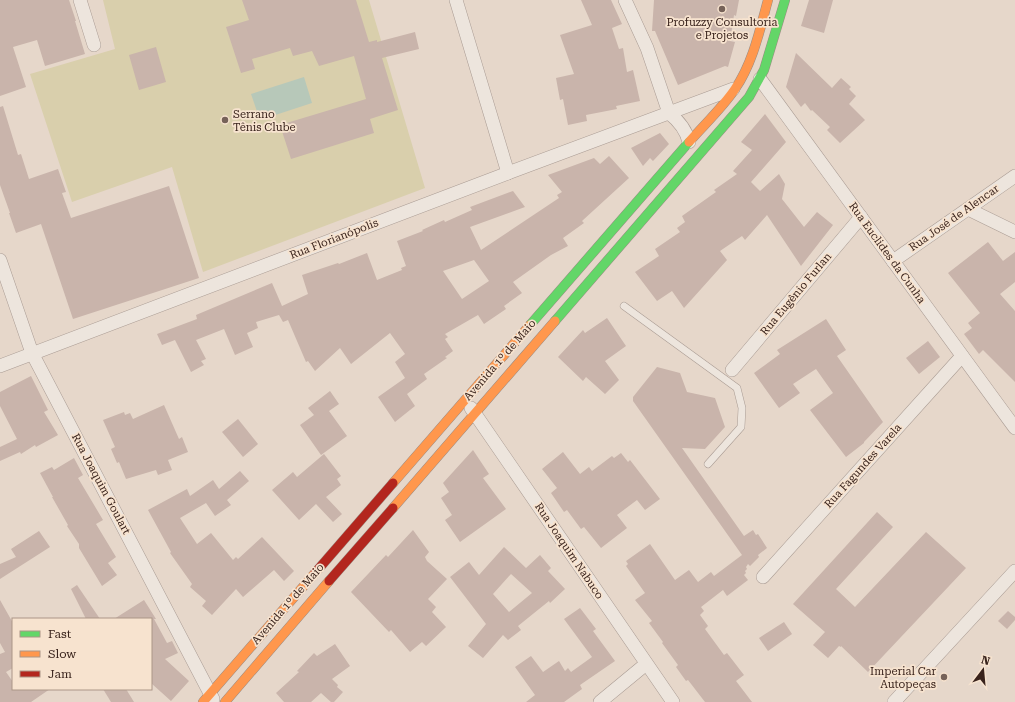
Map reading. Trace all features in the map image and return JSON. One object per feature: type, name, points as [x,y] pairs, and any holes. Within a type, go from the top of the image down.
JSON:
[{"type":"main road","name":"Avenida 1º de Maio","points":[[210,699],[465,400],[735,89],[749,62],[768,0]]},
{"type":"main road","name":"Avenida 1º de Maio","points":[[225,702],[749,97],[760,79],[769,57],[785,0]]},
{"type":"main road","points":[[735,89],[760,79]]},
{"type":"street","points":[[80,0],[94,45]]},
{"type":"street","points":[[456,0],[508,173]]},
{"type":"street","points":[[625,0],[647,48],[669,113],[683,126],[687,133],[689,142]]},
{"type":"street","name":"Rua Euclides da Cunha","points":[[760,79],[1015,428]]},
{"type":"street","name":"Rua Florianópolis","points":[[0,366],[508,173],[735,89]]},
{"type":"street","name":"Rua José de Alencar","points":[[893,261],[1015,176]]},
{"type":"street","points":[[968,209],[1015,232]]},
{"type":"street","name":"Rua Eugênio Furlan","points":[[728,374],[861,217]]},
{"type":"street","name":"Rua Joaquim Goulart","points":[[0,260],[32,353],[210,699]]},
{"type":"street","name":"Rua Fagundes Varela","points":[[763,577],[962,356]]},
{"type":"street","name":"Rua Joaquim Nabuco","points":[[465,400],[673,702]]},
{"type":"street","points":[[894,702],[1015,571]]},
{"type":"street","points":[[600,702],[646,664]]},
{"type":"lane","points":[[624,306],[704,365],[728,374],[737,388],[742,408],[741,427],[708,464]]},
{"type":"shaded area","name":"Serrano Tênis Clube","points":[[103,0],[369,0],[425,188],[203,272],[172,167],[72,202],[30,74],[115,49]]},
{"type":"shaded area","points":[[304,77],[312,103],[260,120],[251,94]]},
{"type":"building","points":[[0,0],[69,0],[85,54],[45,66],[37,40],[13,47],[26,87],[0,96]]},
{"type":"building","points":[[242,0],[356,0],[369,42],[377,40],[377,42],[415,32],[419,49],[382,58],[398,110],[370,119],[374,133],[291,159],[280,125],[366,99],[354,56],[319,66],[312,51],[293,56],[290,48],[252,59],[255,69],[241,73],[226,27],[249,20]]},
{"type":"building","points":[[581,0],[611,0],[622,24],[612,28],[619,49],[623,48],[627,72],[633,70],[640,101],[616,106],[617,109],[586,115],[587,121],[568,125],[563,99],[560,100],[556,78],[574,74],[560,35],[592,25]]},
{"type":"building","points":[[654,0],[739,0],[736,16],[734,15],[730,41],[735,42],[728,67],[725,66],[678,85],[655,31],[652,31]]},
{"type":"building","points":[[809,0],[833,0],[824,33],[801,26]]},
{"type":"building","points":[[156,47],[166,82],[139,90],[129,55]]},
{"type":"building","points":[[796,53],[832,88],[841,78],[851,87],[849,89],[856,96],[849,104],[865,120],[840,143],[827,130],[830,127],[812,110],[811,111],[805,103],[801,107],[786,87]]},
{"type":"building","points":[[3,106],[18,155],[21,154],[29,179],[58,169],[66,192],[62,193],[71,218],[169,186],[199,278],[73,319],[41,224],[16,233],[9,213],[0,185],[0,107]]},
{"type":"building","points":[[765,114],[786,142],[751,182],[760,191],[779,174],[785,184],[782,199],[804,227],[817,212],[833,225],[801,266],[767,215],[745,240],[742,236],[720,251],[727,260],[684,308],[672,291],[657,301],[635,272],[659,256],[655,249],[680,232],[677,228],[685,222],[682,216],[716,192],[714,190],[737,174],[733,171],[752,150],[741,142]]},
{"type":"building","points":[[660,133],[669,144],[653,161],[650,158],[643,166],[631,148]]},
{"type":"building","points":[[609,156],[629,178],[582,221],[584,223],[563,238],[568,246],[551,255],[513,282],[522,293],[504,306],[506,309],[484,324],[478,315],[445,334],[448,337],[445,339],[453,351],[445,357],[447,358],[424,374],[427,379],[407,394],[415,406],[395,422],[378,397],[405,378],[395,362],[405,354],[390,333],[351,364],[340,348],[315,371],[308,361],[306,362],[288,320],[283,322],[279,315],[256,322],[258,328],[247,333],[253,347],[235,355],[224,329],[196,340],[206,359],[201,361],[204,365],[191,372],[175,340],[162,345],[157,334],[197,319],[196,315],[272,283],[282,306],[308,294],[302,275],[338,263],[339,264],[367,253],[377,280],[402,270],[401,268],[406,266],[397,241],[423,231],[422,230],[444,220],[445,222],[472,210],[470,207],[513,191],[525,207],[470,227],[481,250],[559,198],[557,195],[562,192],[548,175],[594,158],[600,164]],"holes":[[[474,260],[489,281],[462,299],[443,271]]]},
{"type":"building","points":[[988,242],[1003,261],[1015,252],[1015,282],[1000,294],[1015,311],[1015,382],[983,350],[979,354],[964,334],[972,328],[968,323],[980,313],[948,273]]},
{"type":"building","points":[[607,318],[626,346],[605,361],[619,380],[605,394],[586,377],[583,381],[558,357],[583,330],[585,333]]},
{"type":"building","points":[[826,319],[846,350],[837,356],[883,422],[864,443],[846,457],[810,410],[833,393],[816,369],[793,384],[800,393],[779,408],[754,373],[780,354],[777,350]]},
{"type":"building","points":[[928,341],[940,357],[919,374],[906,358]]},
{"type":"building","points":[[657,367],[680,373],[687,392],[715,398],[725,427],[705,449],[682,448],[744,536],[753,530],[756,535],[758,534],[767,548],[758,555],[759,557],[750,566],[748,564],[746,567],[746,573],[744,575],[748,580],[727,596],[723,590],[701,607],[704,611],[700,615],[708,626],[705,629],[724,655],[727,653],[744,675],[736,681],[752,702],[705,702],[688,680],[686,681],[676,667],[678,665],[649,623],[652,621],[635,600],[645,593],[626,566],[628,564],[626,561],[650,544],[675,580],[689,570],[698,582],[711,572],[714,576],[742,555],[633,401],[633,397]]},
{"type":"building","points":[[31,376],[48,410],[44,412],[58,435],[36,447],[35,445],[21,454],[20,452],[0,461],[0,447],[17,439],[0,406],[0,392]]},
{"type":"building","points":[[330,391],[339,404],[329,411],[347,436],[321,455],[300,425],[314,415],[308,408]]},
{"type":"building","points":[[164,405],[179,439],[182,437],[188,452],[168,460],[172,470],[158,475],[156,470],[126,479],[119,462],[117,463],[111,449],[115,447],[103,420],[124,412],[125,415],[130,413],[133,419]]},
{"type":"building","points":[[238,419],[258,444],[243,457],[222,432]]},
{"type":"building","points":[[473,450],[489,474],[483,478],[506,509],[460,542],[445,520],[452,515],[441,498],[449,492],[443,483]]},
{"type":"building","points":[[563,452],[580,474],[589,467],[592,471],[612,456],[614,458],[621,453],[628,462],[630,460],[660,499],[645,510],[637,500],[617,515],[627,528],[601,548],[584,527],[581,529],[567,510],[564,512],[551,493],[557,488],[542,469]]},
{"type":"building","points":[[324,454],[341,476],[337,479],[341,485],[326,497],[342,514],[333,522],[316,504],[299,520],[272,490],[293,472],[297,477]]},
{"type":"building","points":[[74,458],[83,475],[78,478],[103,520],[96,524],[116,557],[108,563],[117,575],[102,586],[79,548],[79,544],[67,526],[68,525],[40,473],[52,467],[54,470]]},
{"type":"building","points":[[240,471],[249,481],[227,500],[231,505],[215,516],[206,503],[180,518],[197,544],[211,533],[233,560],[236,557],[238,559],[262,537],[294,571],[284,581],[274,570],[243,597],[236,589],[212,615],[202,606],[206,601],[190,587],[192,584],[170,553],[171,552],[148,510],[187,489],[190,496],[213,480],[219,489]]},
{"type":"building","points":[[877,512],[893,527],[836,589],[855,607],[926,532],[966,568],[868,672],[841,646],[839,646],[828,658],[813,645],[825,632],[793,604]]},
{"type":"building","points":[[413,530],[429,552],[425,557],[427,561],[447,579],[428,599],[436,607],[432,612],[446,627],[426,646],[422,642],[410,652],[391,630],[389,632],[351,592],[386,555],[388,557]]},
{"type":"building","points":[[39,531],[50,547],[0,579],[0,564],[16,557],[11,549]]},
{"type":"building","points":[[504,547],[526,568],[540,555],[551,568],[548,571],[565,589],[550,603],[549,601],[518,626],[521,630],[508,640],[503,635],[483,658],[468,646],[486,624],[450,577],[469,562],[479,575]],"holes":[[[511,574],[532,593],[509,612],[493,594]]]},
{"type":"building","points":[[77,585],[99,618],[86,618],[71,589]]},
{"type":"building","points":[[0,600],[12,621],[12,669],[6,672],[12,681],[12,690],[49,690],[31,702],[0,702],[0,654],[5,652],[0,643]]},
{"type":"building","points":[[144,600],[156,619],[154,619],[167,643],[172,641],[178,653],[165,659],[189,681],[171,701],[152,684],[152,618],[116,618]]},
{"type":"building","points":[[580,608],[596,629],[593,631],[615,661],[580,685],[582,689],[564,702],[526,702],[535,695],[515,667],[531,656],[543,672],[559,661],[565,671],[568,668],[571,672],[592,657],[564,619]]},
{"type":"building","points":[[1008,611],[1015,617],[1015,620],[1007,629],[998,621]]},
{"type":"building","points":[[784,622],[792,634],[768,651],[759,638]]},
{"type":"building","points":[[335,644],[350,666],[332,679],[338,685],[337,687],[343,692],[334,702],[331,702],[321,693],[311,702],[284,702],[276,693],[299,672],[297,671],[314,653],[317,656]]},
{"type":"building","points":[[104,690],[127,690],[134,702],[111,702]]},
{"type":"traffic: fast","points":[[555,321],[749,97],[764,70],[785,0]]},
{"type":"traffic: fast","points":[[530,325],[689,142]]},
{"type":"traffic: slow","points":[[689,142],[725,103],[741,79],[747,68],[755,46],[768,0]]},
{"type":"traffic: slow","points":[[393,508],[555,321]]},
{"type":"traffic: slow","points":[[393,483],[530,325]]},
{"type":"traffic: slow","points":[[203,702],[315,573]]},
{"type":"traffic: slow","points":[[225,702],[329,581]]},
{"type":"traffic: jam","points":[[315,573],[393,483]]},
{"type":"traffic: jam","points":[[329,581],[393,508]]},
{"type":"place","name":"Profuzzy Consultoria e Projetos","points":[[722,9]]},
{"type":"place","name":"Serrano Tênis Clube","points":[[225,120]]},
{"type":"place","name":"Imperial Car Autopeças","points":[[944,677]]}]
